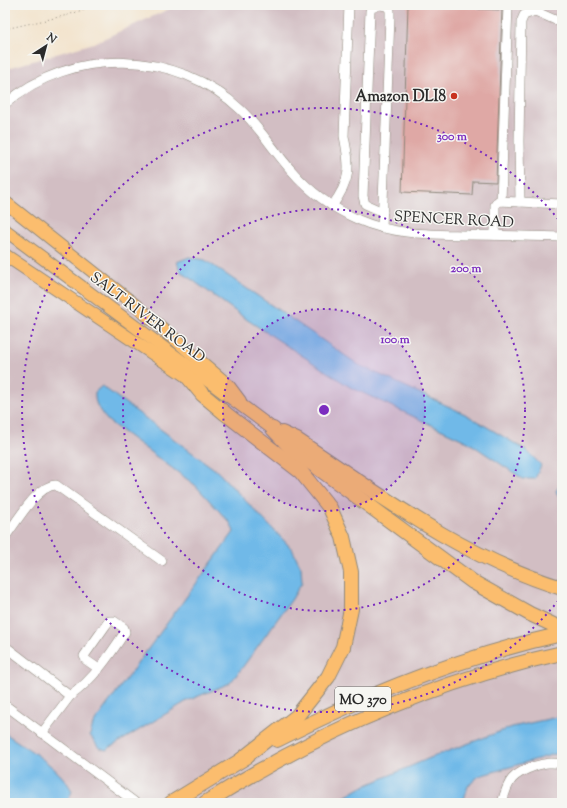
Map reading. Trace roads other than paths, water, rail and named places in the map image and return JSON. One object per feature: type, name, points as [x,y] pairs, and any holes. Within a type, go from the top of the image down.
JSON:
[{"type":"highway","points":[[188,377],[202,394],[301,472],[330,508],[343,537],[351,572],[351,609],[343,647],[328,677],[297,716],[241,760]]},
{"type":"highway","points":[[273,430],[297,440],[413,516],[478,555],[520,574],[562,588]]},
{"type":"highway","points":[[273,430],[291,448],[457,571],[492,594],[562,629]]},
{"type":"highway","name":"MO 370","points":[[175,801],[241,760],[326,716],[412,680],[502,650],[562,634]]},
{"type":"highway","name":"MO 370","points":[[205,803],[276,761],[373,714],[462,681],[562,653]]},
{"type":"main road","points":[[5,202],[135,305],[209,368],[228,385],[247,410]]},
{"type":"main road","name":"SALT RIVER ROAD","points":[[5,230],[273,430]]},
{"type":"main road","points":[[5,255],[214,395],[247,410]]},
{"type":"street","points":[[332,206],[345,187],[348,177],[348,155],[344,136],[349,5]]},
{"type":"street","points":[[382,228],[383,212],[390,10],[387,6],[379,5],[372,8],[370,11],[363,196],[365,204],[383,212]]},
{"type":"street","points":[[501,201],[508,5]]},
{"type":"street","points":[[520,202],[519,134],[521,22],[524,15],[535,11],[562,23]]},
{"type":"street","name":"SPENCER ROAD","points":[[5,104],[31,86],[55,74],[77,67],[108,62],[144,63],[170,68],[196,79],[218,92],[241,110],[301,181],[332,206],[360,220],[382,228],[418,233],[562,237]]},
{"type":"street","points":[[495,235],[495,205],[501,201],[562,204]]},
{"type":"street","points":[[5,537],[38,493],[49,485],[56,485],[162,561]]},
{"type":"street","points":[[42,733],[70,696],[79,690],[98,669],[125,632],[124,628],[114,621],[109,621],[84,656],[86,660],[98,669]]},
{"type":"street","points":[[5,646],[70,696]]},
{"type":"street","points":[[5,705],[136,803]]},
{"type":"street","points":[[502,803],[506,787],[518,772],[548,762],[562,764]]},
{"type":"water","points":[[189,257],[205,260],[359,365],[465,414],[526,450],[541,465],[535,479],[523,479],[468,442],[350,387],[246,319],[180,271],[177,262]]},
{"type":"water","points":[[102,386],[217,471],[292,549],[301,567],[302,582],[292,599],[230,683],[187,701],[106,750],[98,747],[90,735],[93,724],[234,532],[231,524],[195,485],[108,421],[100,411],[95,401],[95,392]]},
{"type":"water","points":[[562,483],[562,503],[556,491]]},
{"type":"water","points":[[562,716],[562,752],[479,776],[468,786],[463,803],[334,803],[360,788],[430,758],[512,727]]},
{"type":"water","points":[[5,733],[51,766],[67,782],[72,791],[69,799],[64,803],[5,803]]},
{"type":"place","name":"Amazon DLI8","points":[[454,96]]}]
